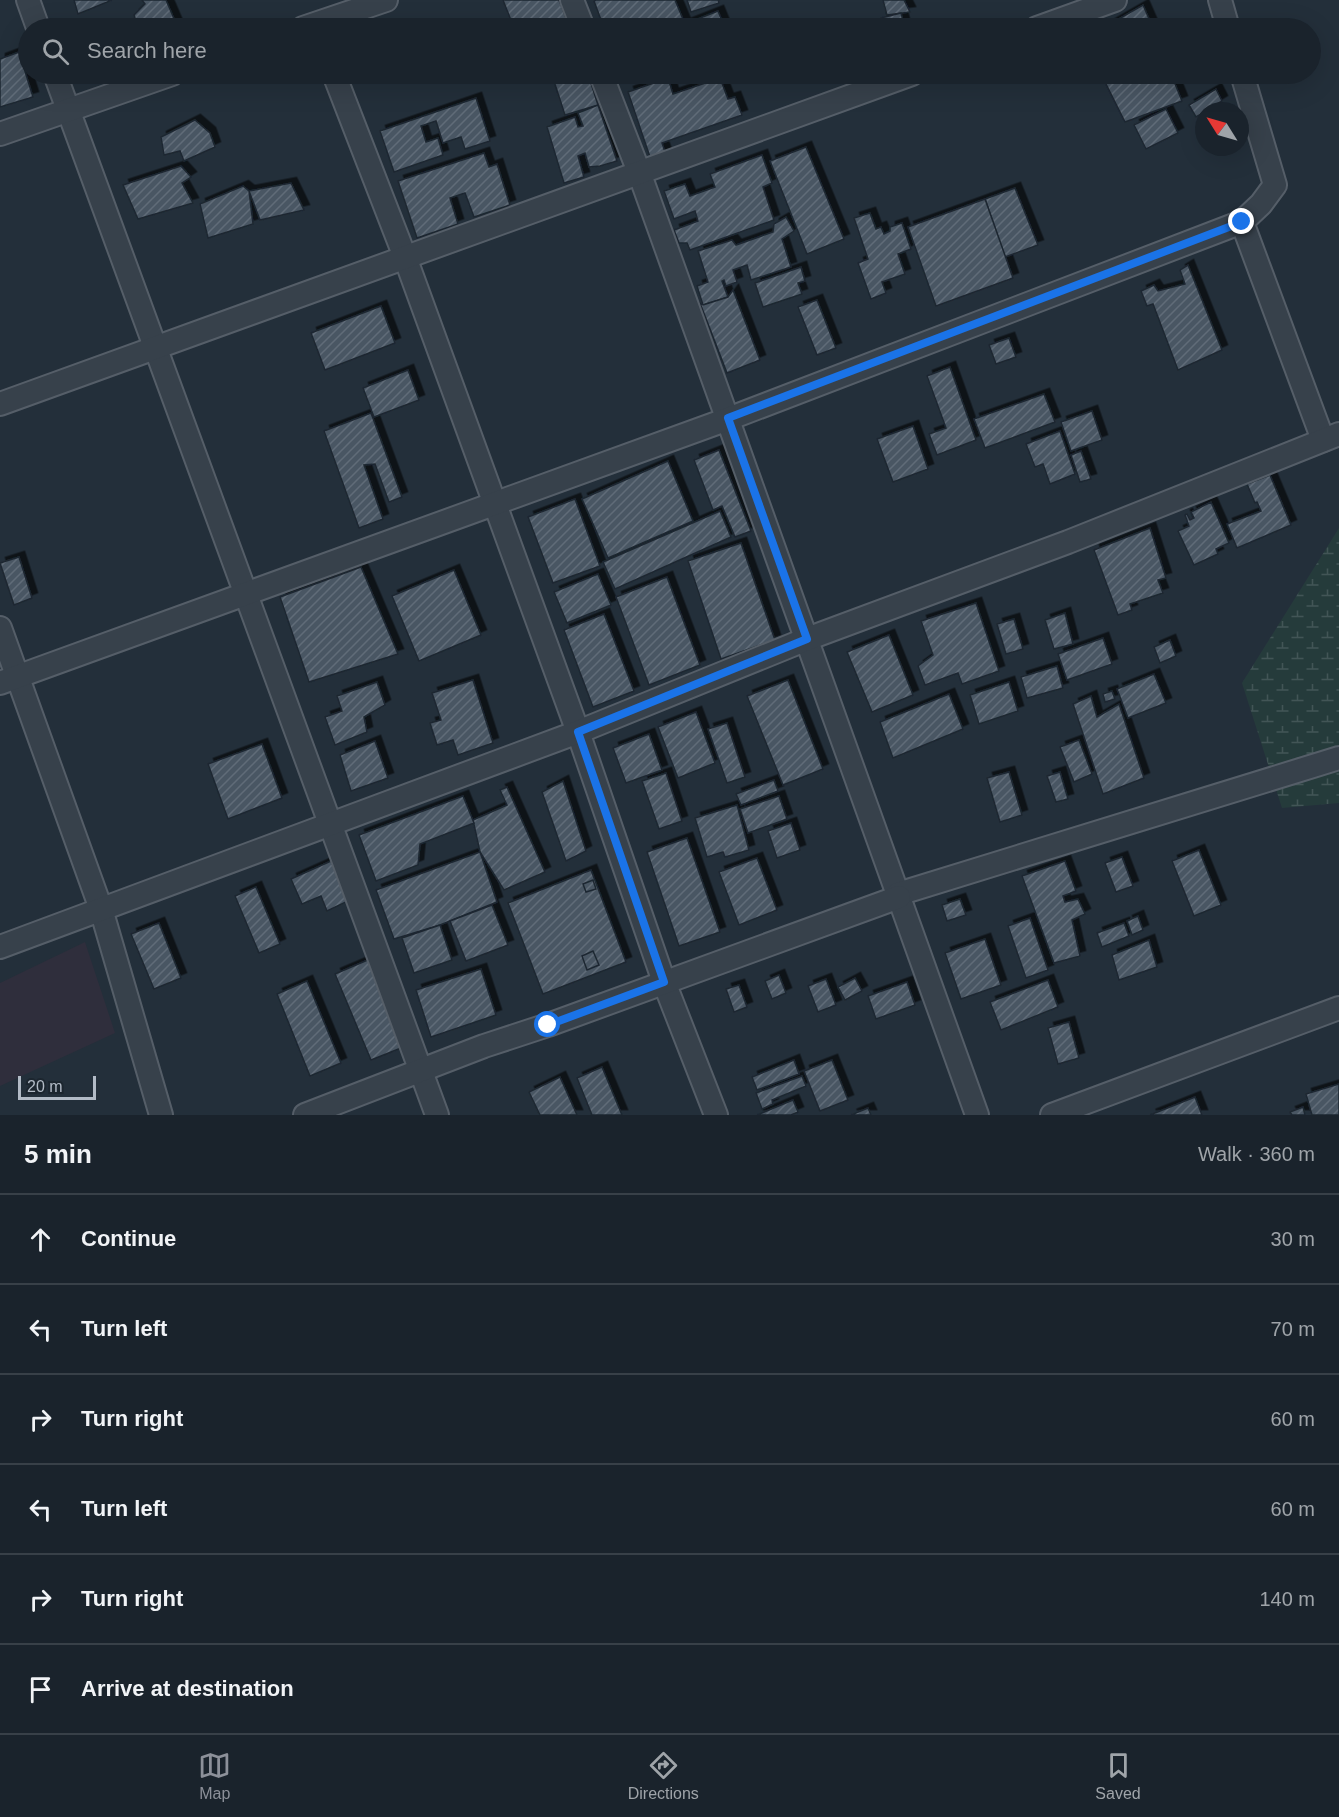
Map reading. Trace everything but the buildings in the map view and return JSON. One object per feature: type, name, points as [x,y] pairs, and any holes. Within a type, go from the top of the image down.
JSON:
[{"type":"street","points":[[28,0],[34,18]]},
{"type":"street","points":[[337,18],[386,0]]},
{"type":"street","points":[[572,0],[579,18]]},
{"type":"street","points":[[1064,18],[1115,0]]},
{"type":"street","points":[[1220,0],[1225,18]]},
{"type":"street","points":[[58,84],[437,1115]]},
{"type":"street","points":[[0,134],[142,84]]},
{"type":"street","points":[[338,84],[405,257],[578,732],[664,982],[716,1115]]},
{"type":"street","points":[[604,84],[639,172],[977,1115]]},
{"type":"street","points":[[0,404],[884,84]]},
{"type":"street","points":[[9,679],[728,418],[1242,222],[1262,204],[1275,185],[1245,84]]},
{"type":"street","points":[[0,947],[578,732],[807,639],[1068,542],[1331,437],[1242,222]]},
{"type":"street","points":[[0,627],[9,679],[101,909],[160,1115]]},
{"type":"street","points":[[305,1115],[484,1046],[548,1025],[899,895],[1339,758]]},
{"type":"street","points":[[1052,1115],[1339,1008]]},
{"type":"shaded area","points":[[85,942],[115,1033],[0,1086],[0,983]]},
{"type":"green space","points":[[1339,528],[1339,803],[1282,808],[1242,683]]},
{"type":"route","points":[[548,1025],[664,982],[578,732],[807,639],[728,418],[1242,222]]}]
